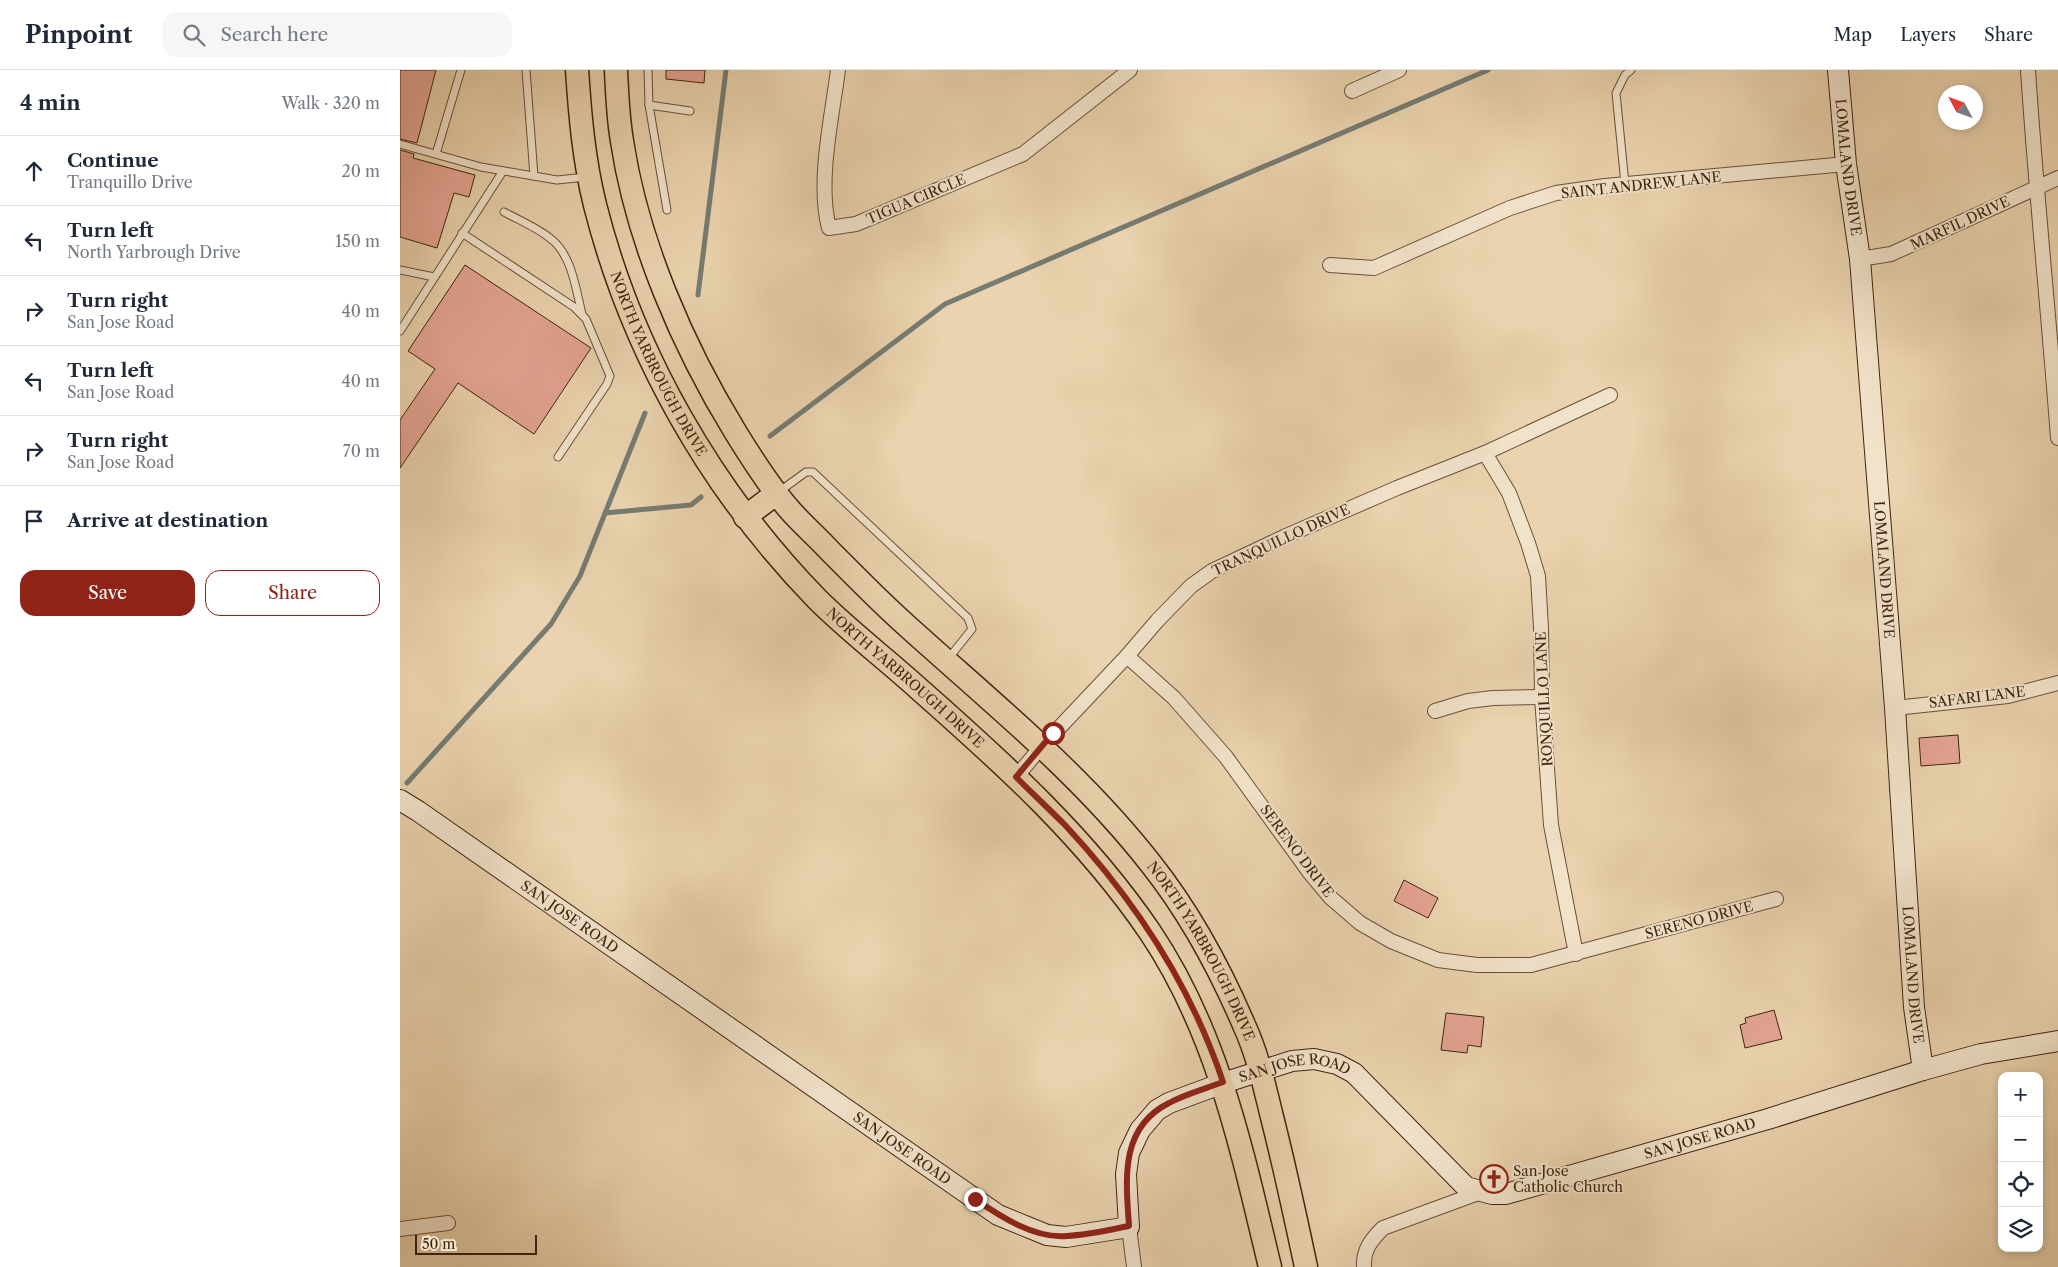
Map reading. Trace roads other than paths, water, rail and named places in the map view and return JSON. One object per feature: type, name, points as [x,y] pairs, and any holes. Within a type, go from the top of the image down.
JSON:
[{"type":"main road","name":"NORTH YARBROUGH DRIVE","points":[[577,70],[580,119],[594,204],[629,311],[686,427],[745,516],[818,600],[1016,777],[1066,826],[1150,932],[1178,977],[1200,1023],[1223,1082],[1270,1267]]},
{"type":"main road","name":"NORTH YARBROUGH DRIVE","points":[[616,70],[622,142],[640,216],[657,271],[678,324],[715,398],[750,456],[788,508],[865,586],[1042,746],[1110,814],[1153,866],[1188,916],[1245,1026],[1260,1070],[1288,1176],[1306,1267]]},
{"type":"main road","points":[[745,516],[777,493]]},
{"type":"street","name":"TIGUA CIRCLE","points":[[838,70],[824,179],[824,210],[829,228],[856,224],[1023,154],[1130,70]]},
{"type":"street","points":[[1352,91],[1400,70]]},
{"type":"street","name":"LOMALAND DRIVE","points":[[1838,70],[1846,164],[1860,259],[1895,708],[1914,1007],[1923,1070]]},
{"type":"street","points":[[2028,70],[2036,188],[2048,303],[2058,438]]},
{"type":"street","name":"SAINT ANDREW LANE","points":[[1330,265],[1374,268],[1510,208],[1556,193],[1625,184],[1846,164]]},
{"type":"street","name":"MARFIL DRIVE","points":[[1860,259],[1891,254],[2058,178]]},
{"type":"street","name":"TRANQUILLO DRIVE","points":[[1016,777],[1157,621],[1191,586],[1212,571],[1286,536],[1485,453],[1610,395]]},
{"type":"street","name":"RONQUILLO LANE","points":[[1485,453],[1509,493],[1538,576],[1542,697],[1551,825],[1576,954]]},
{"type":"street","name":"SERENO DRIVE","points":[[1127,656],[1174,698],[1226,757],[1310,873],[1331,898],[1360,923],[1391,941],[1438,960],[1478,965],[1532,965],[1776,899]]},
{"type":"street","name":"SAFARI LANE","points":[[1895,708],[2008,696],[2058,684]]},
{"type":"street","points":[[1435,711],[1468,700],[1542,697]]},
{"type":"street","name":"SAN JOSE ROAD","points":[[400,800],[998,1214],[1046,1234],[1066,1237],[1129,1226],[1127,1163],[1131,1147],[1140,1130],[1157,1110],[1169,1103],[1223,1082],[1292,1061],[1314,1059],[1337,1064],[1354,1073],[1466,1187],[1481,1192],[1506,1194],[1768,1119],[1923,1070],[1981,1054],[2058,1041]]},
{"type":"street","points":[[1364,1267],[1365,1252],[1370,1240],[1383,1228],[1481,1192]]},
{"type":"street","points":[[400,1230],[448,1223]]},
{"type":"street","points":[[1129,1226],[1134,1267]]},
{"type":"lane","points":[[436,154],[461,70]]},
{"type":"lane","points":[[526,70],[534,176]]},
{"type":"lane","points":[[648,70],[649,105],[667,210]]},
{"type":"lane","points":[[1625,184],[1616,93],[1630,70]]},
{"type":"lane","points":[[649,105],[690,110]]},
{"type":"lane","points":[[400,144],[502,171],[556,180],[589,176]]},
{"type":"lane","points":[[400,331],[403,320],[434,277],[502,171]]},
{"type":"lane","points":[[504,212],[552,239],[563,252],[570,268],[582,314]]},
{"type":"lane","points":[[462,234],[582,314],[586,319],[610,376],[607,384],[558,457]]},
{"type":"lane","points":[[400,270],[434,277]]},
{"type":"lane","points":[[777,493],[806,472],[813,472],[968,618],[972,629],[947,660]]},
{"type":"waterway","points":[[698,295],[726,70]]},
{"type":"waterway","points":[[770,436],[945,304],[1488,70]]},
{"type":"waterway","points":[[407,783],[551,624],[580,576],[645,413]]},
{"type":"waterway","points":[[605,513],[691,505],[701,497]]},
{"type":"place","name":"San Jose Catholic Church","points":[[1494,1179]]}]
